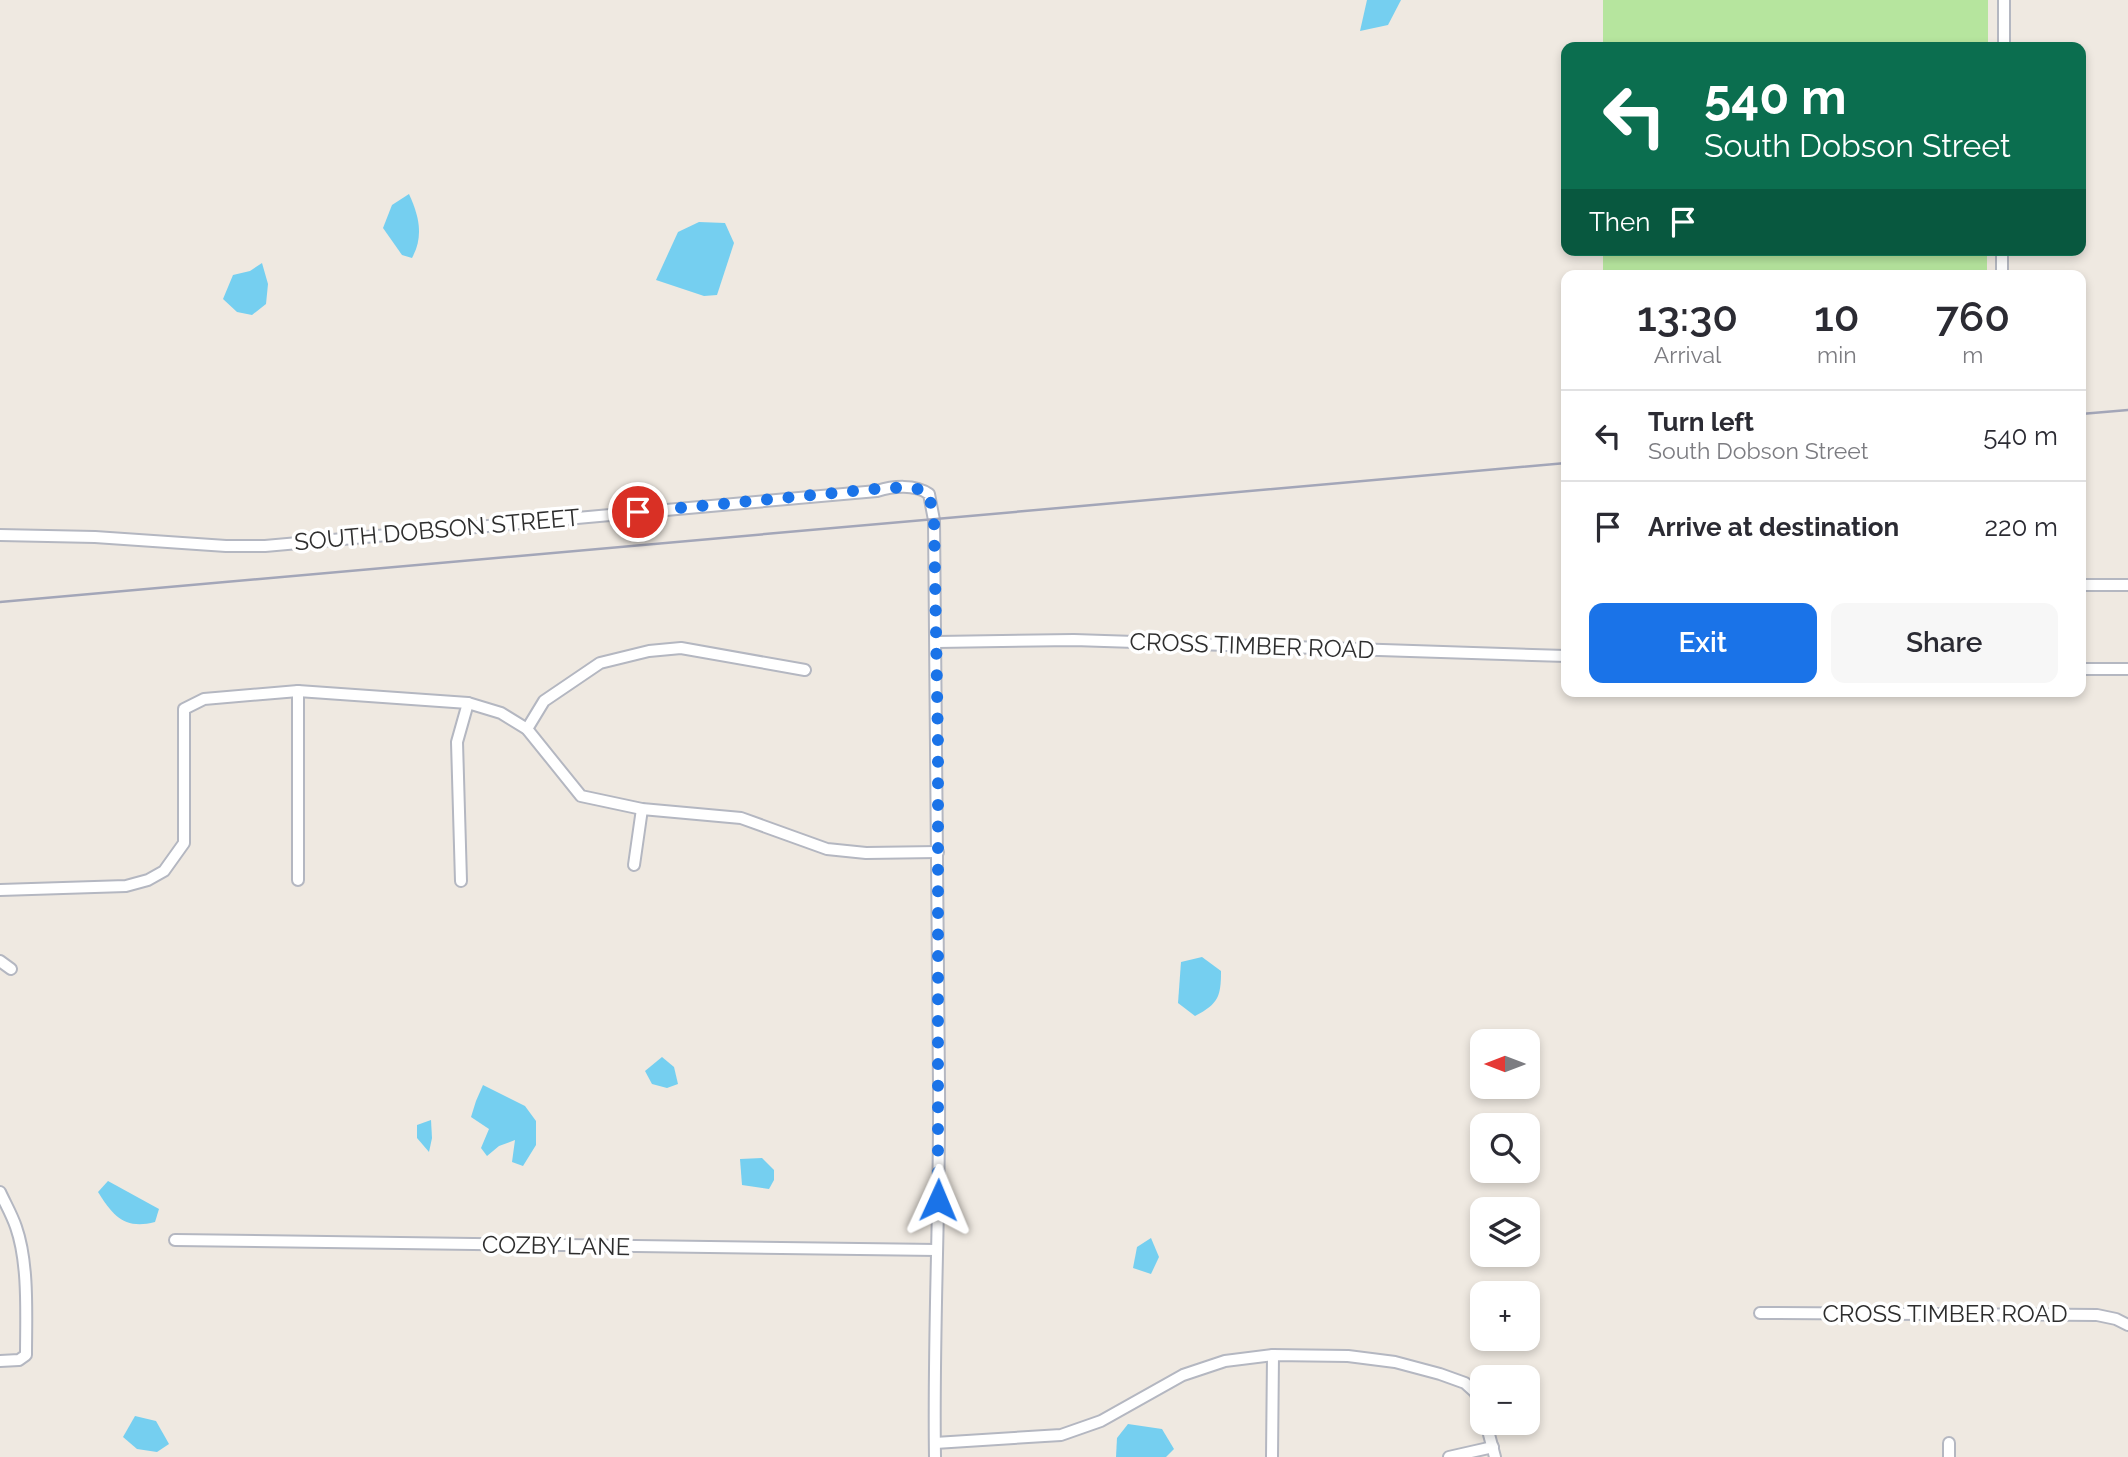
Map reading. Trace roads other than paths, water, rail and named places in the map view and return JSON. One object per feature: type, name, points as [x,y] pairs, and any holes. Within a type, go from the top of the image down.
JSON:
[{"type":"street","points":[[2004,0],[2004,42]]},
{"type":"street","name":"SOUTH DOBSON STREET","points":[[0,535],[265,546],[909,487],[922,489],[929,494],[934,520],[937,642]]},
{"type":"street","points":[[2086,585],[2128,585]]},
{"type":"street","name":"CROSS TIMBER ROAD","points":[[937,642],[1074,640],[1561,656]]},
{"type":"street","points":[[935,1457],[937,642]]},
{"type":"street","points":[[527,729],[544,701],[600,663],[649,651],[681,648],[806,670]]},
{"type":"street","points":[[2086,669],[2128,669]]},
{"type":"street","points":[[0,890],[126,886],[148,880],[164,871],[184,843],[184,709],[204,699],[298,691],[468,703],[500,713],[527,729],[581,796],[642,810],[741,817],[827,849],[866,853],[938,852]]},
{"type":"street","points":[[298,691],[298,880]]},
{"type":"street","points":[[461,881],[457,742],[468,703]]},
{"type":"street","points":[[634,865],[642,810]]},
{"type":"street","points":[[0,961],[11,969]]},
{"type":"street","points":[[0,1192],[16,1227],[23,1260],[26,1355],[19,1360],[0,1361]]},
{"type":"street","name":"COZBY LANE","points":[[175,1240],[937,1250]]},
{"type":"street","name":"CROSS TIMBER ROAD","points":[[1760,1313],[2097,1315],[2128,1325]]},
{"type":"street","points":[[935,1443],[1061,1436],[1101,1421],[1183,1374],[1225,1361],[1273,1355],[1348,1356],[1395,1362],[1440,1374],[1470,1388]]},
{"type":"street","points":[[1272,1457],[1273,1355]]},
{"type":"street","points":[[1449,1457],[1494,1452],[1489,1435]]},
{"type":"street","points":[[1949,1443],[1949,1457]]},
{"type":"water","points":[[1367,0],[1401,0],[1388,25],[1360,31]]},
{"type":"water","points":[[409,194],[419,226],[418,242],[412,258],[402,255],[383,228],[392,205]]},
{"type":"water","points":[[699,222],[725,223],[734,243],[717,295],[704,296],[656,280],[678,232]]},
{"type":"water","points":[[262,263],[268,284],[266,304],[252,315],[237,312],[223,299],[233,275],[250,271]]},
{"type":"water","points":[[1202,957],[1221,971],[1220,987],[1217,999],[1209,1008],[1195,1016],[1178,1003],[1181,962]]},
{"type":"water","points":[[662,1057],[674,1067],[678,1084],[667,1088],[652,1084],[645,1071]]},
{"type":"water","points":[[483,1085],[525,1106],[536,1121],[536,1145],[523,1166],[512,1162],[515,1140],[499,1146],[487,1156],[481,1148],[489,1129],[471,1117]]},
{"type":"water","points":[[431,1120],[432,1138],[429,1152],[417,1138],[417,1125]]},
{"type":"water","points":[[762,1158],[774,1170],[774,1180],[769,1189],[742,1185],[740,1159]]},
{"type":"water","points":[[108,1181],[159,1209],[155,1222],[136,1224],[115,1214],[98,1192]]},
{"type":"water","points":[[1151,1238],[1159,1257],[1151,1274],[1133,1268],[1137,1247]]},
{"type":"water","points":[[135,1416],[156,1421],[169,1444],[157,1452],[137,1449],[123,1437]]},
{"type":"water","points":[[1128,1424],[1162,1429],[1174,1449],[1166,1457],[1116,1457],[1117,1438]]},
{"type":"railway","points":[[2086,414],[2128,410]]},
{"type":"railway","points":[[0,602],[1561,463]]}]
